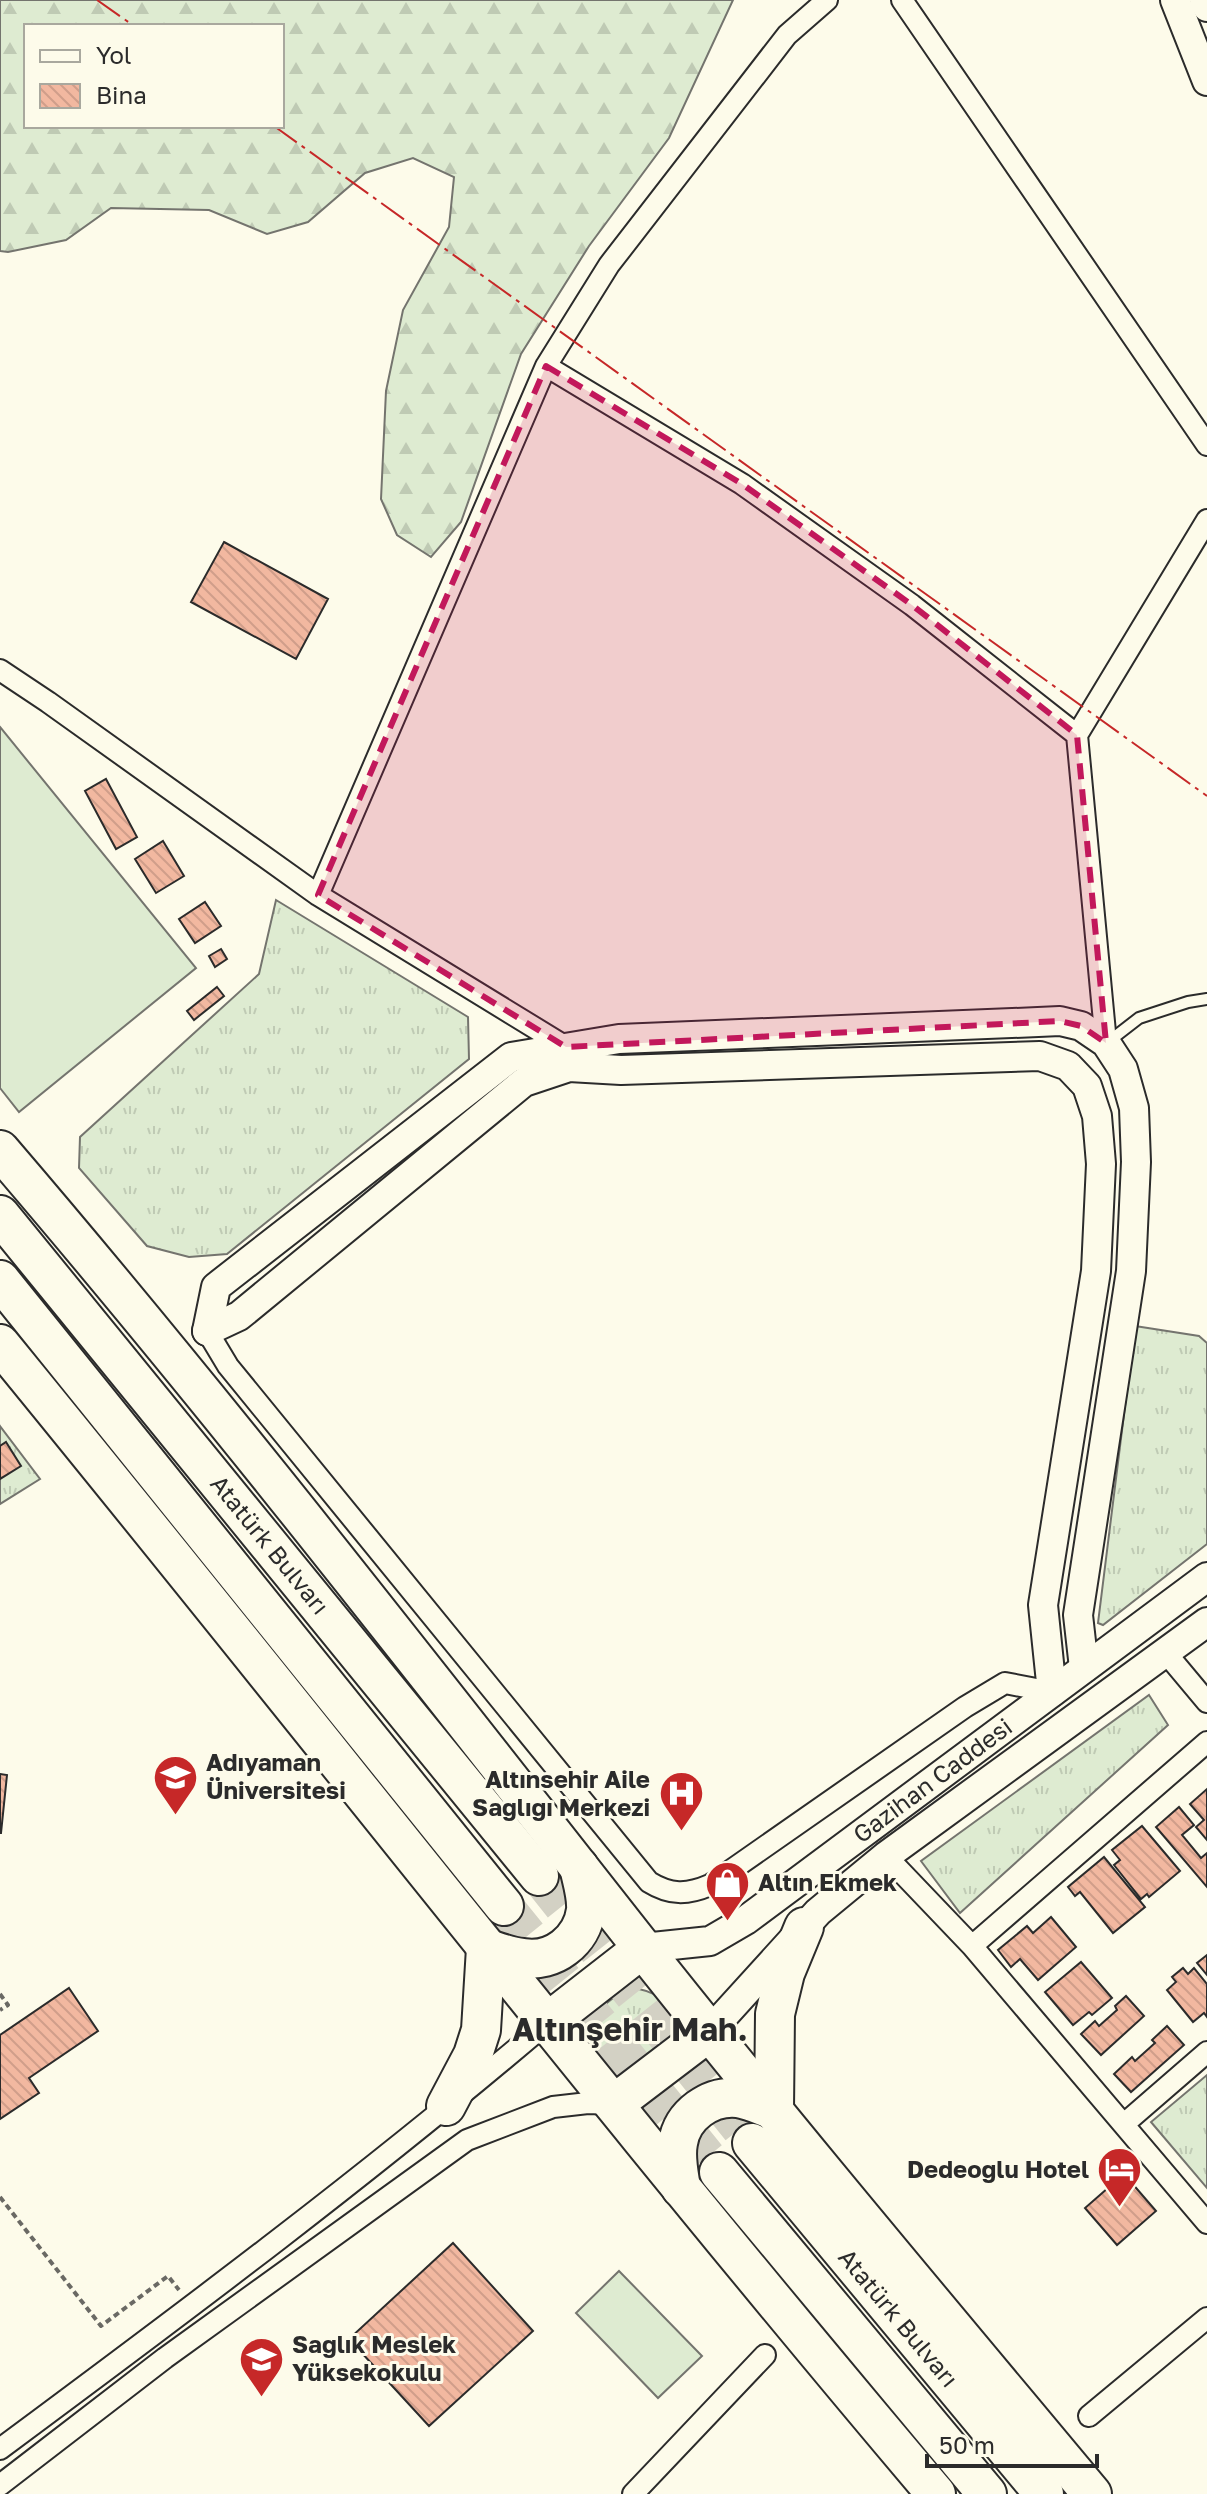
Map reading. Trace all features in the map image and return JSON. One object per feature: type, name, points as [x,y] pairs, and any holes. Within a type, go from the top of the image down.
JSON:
[{"type":"highway","points":[[0,1150],[107,1275],[774,2110],[1092,2494]]},
{"type":"highway","name":"Atatürk Bulvarı","points":[[0,1215],[539,1876]]},
{"type":"highway","name":"Atatürk Bulvarı","points":[[0,1280],[504,1906]]},
{"type":"highway","points":[[0,1344],[14,1376],[207,1596],[486,1948],[772,2301],[936,2494]]},
{"type":"highway","points":[[486,1948],[535,1959],[566,1947],[580,1929],[585,1913],[586,1896],[578,1864]]},
{"type":"highway","points":[[774,2110],[775,2014],[785,1973],[804,1927]]},
{"type":"highway","points":[[446,2106],[473,2055],[481,2030],[486,1948]]},
{"type":"highway","points":[[548,2022],[643,1948]]},
{"type":"highway","points":[[614,2104],[710,2031]]},
{"type":"highway","points":[[681,2188],[677,2144],[686,2123],[697,2110],[712,2102],[734,2098],[774,2110]]},
{"type":"highway","name":"Atatürk Bulvarı","points":[[752,2143],[1044,2494]]},
{"type":"highway","name":"Atatürk Bulvarı","points":[[719,2172],[987,2494]]},
{"type":"street","points":[[318,895],[546,366],[609,265],[787,35],[827,0]]},
{"type":"street","points":[[902,0],[1207,445]]},
{"type":"street","points":[[1175,0],[1207,81]]},
{"type":"street","points":[[1204,0],[1207,7]]},
{"type":"street","points":[[546,366],[742,484],[912,605],[1077,735]]},
{"type":"street","points":[[1106,1043],[1077,735],[1207,520]]},
{"type":"street","points":[[0,670],[318,895],[568,1057],[621,1070],[1040,1056],[1068,1066],[1087,1086],[1097,1116],[1101,1164],[1096,1271],[1043,1605],[1052,1692],[1005,1683],[965,1707],[710,1885],[695,1892],[679,1894],[663,1890],[649,1882],[518,1724],[228,1366],[207,1331],[239,1316],[524,1082],[568,1057],[619,1039],[1049,1021],[1081,1026],[1106,1043],[1123,1069],[1134,1108],[1136,1162],[1131,1271],[1078,1615],[1084,1668]]},
{"type":"street","name":"Gazihan Caddesi","points":[[643,1948],[710,1941],[726,1933],[1207,1577]]},
{"type":"street","name":"Gazihan Caddesi","points":[[710,2031],[818,1912],[886,1856],[1207,1622]]},
{"type":"street","points":[[1166,1653],[1207,1702]]},
{"type":"street","points":[[972,1946],[1207,1742]]},
{"type":"street","points":[[886,1856],[972,1946],[1207,2223]]},
{"type":"street","points":[[0,2449],[191,2306],[548,2022]]},
{"type":"street","points":[[1124,2124],[1207,2052]]},
{"type":"street","points":[[0,2485],[165,2358],[467,2140],[553,2107],[614,2104]]},
{"type":"street","points":[[1089,2416],[1207,2318]]},
{"type":"street","points":[[633,2494],[765,2355]]},
{"type":"lane","points":[[1106,1043],[1139,1018],[1207,999]]},
{"type":"path","points":[[0,1994],[8,2005],[0,2010]]},
{"type":"path","points":[[0,2197],[101,2326],[168,2276],[191,2306]]},
{"type":"highlighted area","points":[[546,366],[742,484],[912,605],[1077,735],[1106,1043],[1081,1026],[1060,1021],[566,1047],[318,895]]},
{"type":"green space","points":[[0,0],[733,0],[669,138],[589,246],[521,354],[461,522],[431,557],[397,535],[381,499],[386,391],[403,310],[449,227],[454,177],[413,158],[365,173],[308,222],[267,234],[209,210],[111,208],[66,240],[0,251]]},
{"type":"green space","points":[[0,727],[196,968],[19,1112],[0,1088]]},
{"type":"green space","points":[[276,900],[468,1017],[469,1059],[227,1254],[189,1257],[147,1246],[79,1168],[80,1137],[259,974]]},
{"type":"green space","points":[[1135,1326],[1199,1336],[1207,1343],[1207,1544],[1103,1625],[1098,1623]]},
{"type":"green space","points":[[0,1426],[40,1479],[0,1504]]},
{"type":"green space","points":[[1149,1695],[1168,1725],[960,1913],[921,1861]]},
{"type":"green space","points":[[639,1989],[667,2004],[675,2017],[678,2033],[634,2072],[616,2065],[604,2055],[597,2042],[596,2028],[599,2015],[607,2003],[621,1994]]},
{"type":"green space","points":[[1207,2075],[1207,2188],[1151,2122]]},
{"type":"green space","points":[[619,2271],[702,2356],[658,2398],[576,2313]]},
{"type":"building","points":[[224,542],[328,599],[296,659],[191,602]]},
{"type":"building","points":[[106,779],[137,837],[116,849],[85,791]]},
{"type":"building","points":[[163,841],[184,876],[156,893],[135,859]]},
{"type":"building","points":[[205,902],[221,926],[195,943],[179,919]]},
{"type":"building","points":[[221,949],[227,959],[215,967],[209,956]]},
{"type":"building","points":[[217,987],[224,996],[194,1020],[187,1011]]},
{"type":"building","points":[[6,1442],[21,1466],[0,1479],[0,1446]]},
{"type":"building","points":[[0,1774],[7,1775],[1,1833],[0,1833]]},
{"type":"building","points":[[1207,1789],[1207,1840],[1196,1827],[1204,1820],[1190,1804]]},
{"type":"building","points":[[1179,1807],[1194,1825],[1182,1835],[1201,1858],[1207,1853],[1207,1887],[1156,1827]]},
{"type":"building","points":[[1142,1826],[1180,1871],[1149,1897],[1147,1894],[1141,1899],[1114,1865],[1120,1860],[1112,1850]]},
{"type":"building","points":[[1104,1857],[1145,1907],[1113,1933],[1080,1892],[1075,1896],[1068,1887]]},
{"type":"building","points":[[1051,1917],[1076,1947],[1038,1980],[1020,1959],[1011,1967],[998,1950],[1027,1926],[1033,1933]]},
{"type":"building","points":[[1207,1955],[1207,1975],[1197,1963]]},
{"type":"building","points":[[1081,1962],[1112,1998],[1092,2015],[1089,2012],[1073,2025],[1045,1992]]},
{"type":"building","points":[[1183,1968],[1188,1974],[1194,1968],[1207,1984],[1207,2017],[1204,2013],[1193,2022],[1167,1990],[1176,1982],[1172,1977]]},
{"type":"building","points":[[69,1988],[98,2031],[29,2078],[39,2093],[0,2119],[0,2035]]},
{"type":"building","points":[[1126,1996],[1144,2016],[1101,2055],[1081,2034],[1095,2021],[1099,2026],[1117,2010],[1115,2006]]},
{"type":"building","points":[[1167,2026],[1184,2045],[1131,2092],[1114,2074],[1132,2057],[1135,2061],[1155,2043],[1152,2040]]},
{"type":"building","name":"Dedeoğlu Hotel","points":[[1124,2174],[1156,2211],[1117,2245],[1085,2208]]},
{"type":"building","points":[[453,2243],[533,2331],[429,2426],[349,2339]]},
{"type":"tunnel","points":[[539,1876],[752,2143]]},
{"type":"tunnel","points":[[504,1906],[719,2172]]},
{"type":"power","points":[[97,0],[131,24]]},
{"type":"power","points":[[277,128],[1207,796]]},
{"type":"place","name":"Adıyaman Üniversitesi","points":[[175,1816]]},
{"type":"place","name":"Altınsehir Aile Saglıgı Merkezi","points":[[681,1833]]},
{"type":"place","name":"Altın Ekmek","points":[[727,1922]]},
{"type":"place","name":"Dedeoğlu Hotel","points":[[1120,2209]]},
{"type":"place","name":"Sağlık Meslek Yüksekokulu","points":[[261,2398]]},
{"type":"district","name":"Altınşehir Mah.","points":[[630,2030]]}]
